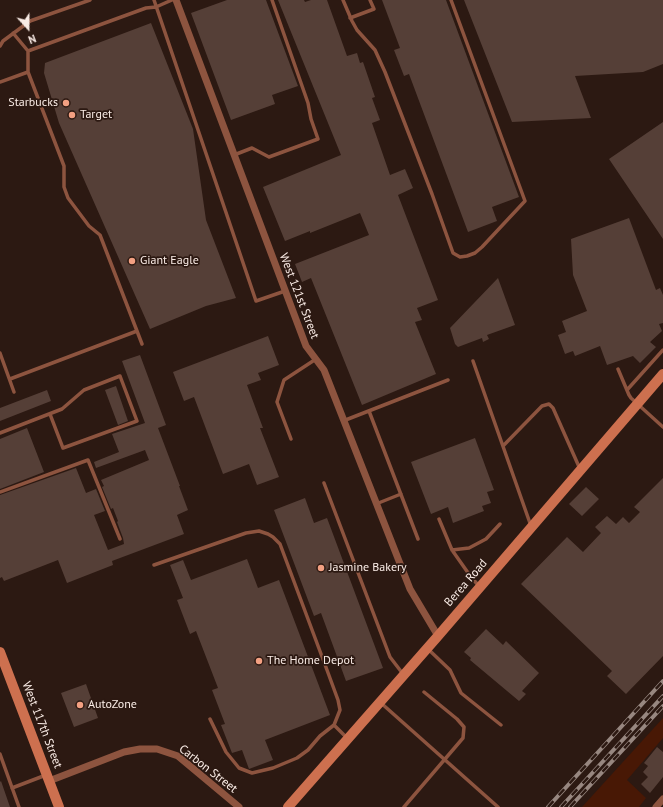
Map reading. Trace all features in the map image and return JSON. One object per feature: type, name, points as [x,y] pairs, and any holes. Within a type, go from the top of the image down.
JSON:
[{"type":"main road","name":"Berea Road","points":[[288,807],[427,649],[637,404],[662,379]]},
{"type":"main road","name":"West 117th Street","points":[[0,652],[59,807]]},
{"type":"street","name":"West 121st Street","points":[[176,0],[306,346],[324,370],[410,589],[438,636]]},
{"type":"street","name":"Carbon Street","points":[[48,778],[124,752],[140,749],[157,749],[178,756],[239,807]]},
{"type":"street","points":[[656,807],[663,799]]},
{"type":"lane","points":[[0,46],[3,41],[30,21],[90,0]]},
{"type":"lane","points":[[154,0],[256,301],[285,291]]},
{"type":"lane","points":[[28,51],[146,8],[156,7],[172,0]]},
{"type":"lane","points":[[234,155],[252,148],[270,157],[318,139],[310,118],[308,103],[272,0]]},
{"type":"lane","points":[[343,0],[350,18],[357,30],[375,50],[385,72],[432,194],[452,253],[460,257],[475,253],[482,247],[525,200],[451,0]]},
{"type":"lane","points":[[350,18],[374,9],[370,0]]},
{"type":"lane","points":[[13,33],[28,51],[28,72],[64,166],[64,187],[68,198],[89,226],[100,235],[142,344]]},
{"type":"lane","points":[[0,82],[28,72]]},
{"type":"lane","points":[[10,379],[137,331]]},
{"type":"lane","points":[[627,390],[663,350]]},
{"type":"lane","points":[[0,353],[1,360],[14,392]]},
{"type":"lane","points":[[290,439],[277,402],[284,380],[316,359]]},
{"type":"lane","points":[[473,361],[531,527]]},
{"type":"lane","points":[[618,369],[631,398],[663,427]]},
{"type":"lane","points":[[0,433],[62,409],[84,390],[120,376],[137,421],[63,448],[50,414]]},
{"type":"lane","points":[[344,421],[448,380]]},
{"type":"lane","points":[[502,446],[542,406],[549,404],[553,408],[580,470]]},
{"type":"lane","points":[[369,411],[418,539]]},
{"type":"lane","points":[[0,492],[88,460],[120,539]]},
{"type":"lane","points":[[324,483],[390,657],[404,675]]},
{"type":"lane","points":[[376,504],[401,494]]},
{"type":"lane","points":[[439,519],[452,550],[480,587]]},
{"type":"lane","points":[[452,550],[469,548],[486,539],[500,524]]},
{"type":"lane","points":[[154,565],[246,533],[259,531],[273,537],[280,544],[328,670],[340,710],[334,725],[320,736],[308,750],[297,758],[273,768],[252,773],[239,768],[226,752],[210,720]]},
{"type":"lane","points":[[427,649],[450,670],[461,693],[501,725]]},
{"type":"lane","points":[[404,807],[463,738],[464,727],[457,719],[424,692]]},
{"type":"lane","points":[[380,702],[498,807]]},
{"type":"lane","points":[[334,725],[348,738]]},
{"type":"lane","points":[[0,754],[19,807]]},
{"type":"lane","points":[[12,788],[48,778]]},
{"type":"shaded area","points":[[663,718],[663,738],[627,780],[646,798],[639,807],[582,807]]},
{"type":"building","points":[[227,0],[266,0],[298,86],[272,95],[275,104],[231,120],[191,13]]},
{"type":"building","points":[[278,0],[304,0],[305,2],[311,0],[327,0],[347,56],[357,53],[360,63],[363,62],[375,97],[372,98],[380,120],[372,123],[390,175],[405,169],[413,188],[398,195],[438,300],[417,308],[422,320],[415,322],[436,374],[362,405],[311,278],[302,282],[295,264],[369,235],[360,213],[310,233],[310,231],[285,241],[263,187],[341,155]]},
{"type":"building","points":[[382,0],[446,0],[519,197],[492,207],[497,221],[468,232],[409,74],[404,76],[394,50],[400,48]]},
{"type":"building","points":[[464,0],[663,0],[663,64],[643,72],[575,76],[591,118],[512,122]]},
{"type":"building","points":[[151,23],[193,129],[206,220],[236,298],[206,306],[150,329],[59,123],[44,73],[45,63]]},
{"type":"building","points":[[663,122],[663,239],[609,159]]},
{"type":"building","points":[[629,218],[656,290],[660,288],[663,295],[663,323],[659,324],[662,331],[650,342],[656,347],[640,363],[633,356],[607,365],[600,346],[575,356],[573,351],[565,354],[558,335],[566,332],[562,321],[587,311],[573,275],[571,239]]},
{"type":"building","points":[[498,278],[515,325],[487,335],[489,339],[483,342],[482,338],[458,347],[455,344],[450,328]]},
{"type":"building","points":[[268,336],[279,365],[258,373],[261,380],[247,385],[263,428],[260,428],[279,477],[257,485],[249,464],[223,474],[194,397],[184,401],[173,372]]},
{"type":"building","points":[[140,355],[166,425],[158,428],[188,510],[177,515],[184,534],[112,561],[113,565],[67,583],[58,560],[4,581],[2,577],[0,578],[0,495],[76,468],[86,493],[96,489],[105,511],[94,515],[108,550],[124,544],[117,522],[118,521],[113,508],[111,509],[102,487],[104,486],[101,480],[149,460],[145,450],[96,468],[94,462],[119,452],[112,434],[145,423],[122,361]]},
{"type":"building","points":[[116,386],[128,421],[118,425],[105,390]]},
{"type":"building","points":[[47,390],[51,401],[0,421],[0,408]]},
{"type":"building","points":[[27,428],[44,472],[0,489],[0,439]]},
{"type":"building","points":[[475,438],[494,490],[487,492],[491,503],[482,506],[484,511],[453,523],[448,507],[431,514],[411,462]]},
{"type":"building","points":[[663,478],[663,656],[626,694],[607,676],[612,671],[521,584],[567,537],[583,552],[601,533],[595,527],[607,516],[616,524],[623,517],[629,523],[640,512],[634,507]]},
{"type":"building","points":[[586,487],[599,499],[582,516],[569,504]]},
{"type":"building","name":"Jasmine Bakery","points":[[305,498],[314,523],[327,518],[383,668],[346,681],[321,613],[314,616],[274,510]]},
{"type":"building","name":"The Home Depot","points":[[247,559],[258,588],[279,580],[330,715],[265,740],[273,760],[249,769],[242,750],[232,753],[221,725],[225,724],[212,690],[218,688],[196,631],[190,634],[177,600],[183,598],[170,565],[183,560],[191,580]]},
{"type":"building","points":[[486,629],[503,645],[506,641],[539,673],[522,691],[526,694],[519,701],[470,660],[471,658],[464,652]]},
{"type":"building","name":"AutoZone","points":[[86,684],[98,718],[74,727],[61,693]]},
{"type":"building","points":[[657,747],[663,752],[663,777],[650,793],[641,784],[648,777],[643,772],[648,766],[644,763]]},
{"type":"building","points":[[1,781],[10,807],[0,807]]},
{"type":"railway","points":[[548,807],[663,681]]},
{"type":"railway","points":[[561,807],[663,696]]},
{"type":"railway","points":[[570,807],[663,706]]},
{"type":"place","name":"Starbucks","points":[[66,103]]},
{"type":"place","name":"Target","points":[[72,115]]},
{"type":"place","name":"Giant Eagle","points":[[132,261]]},
{"type":"place","name":"Jasmine Bakery","points":[[321,568]]},
{"type":"place","name":"The Home Depot","points":[[259,661]]},
{"type":"place","name":"AutoZone","points":[[80,705]]}]
